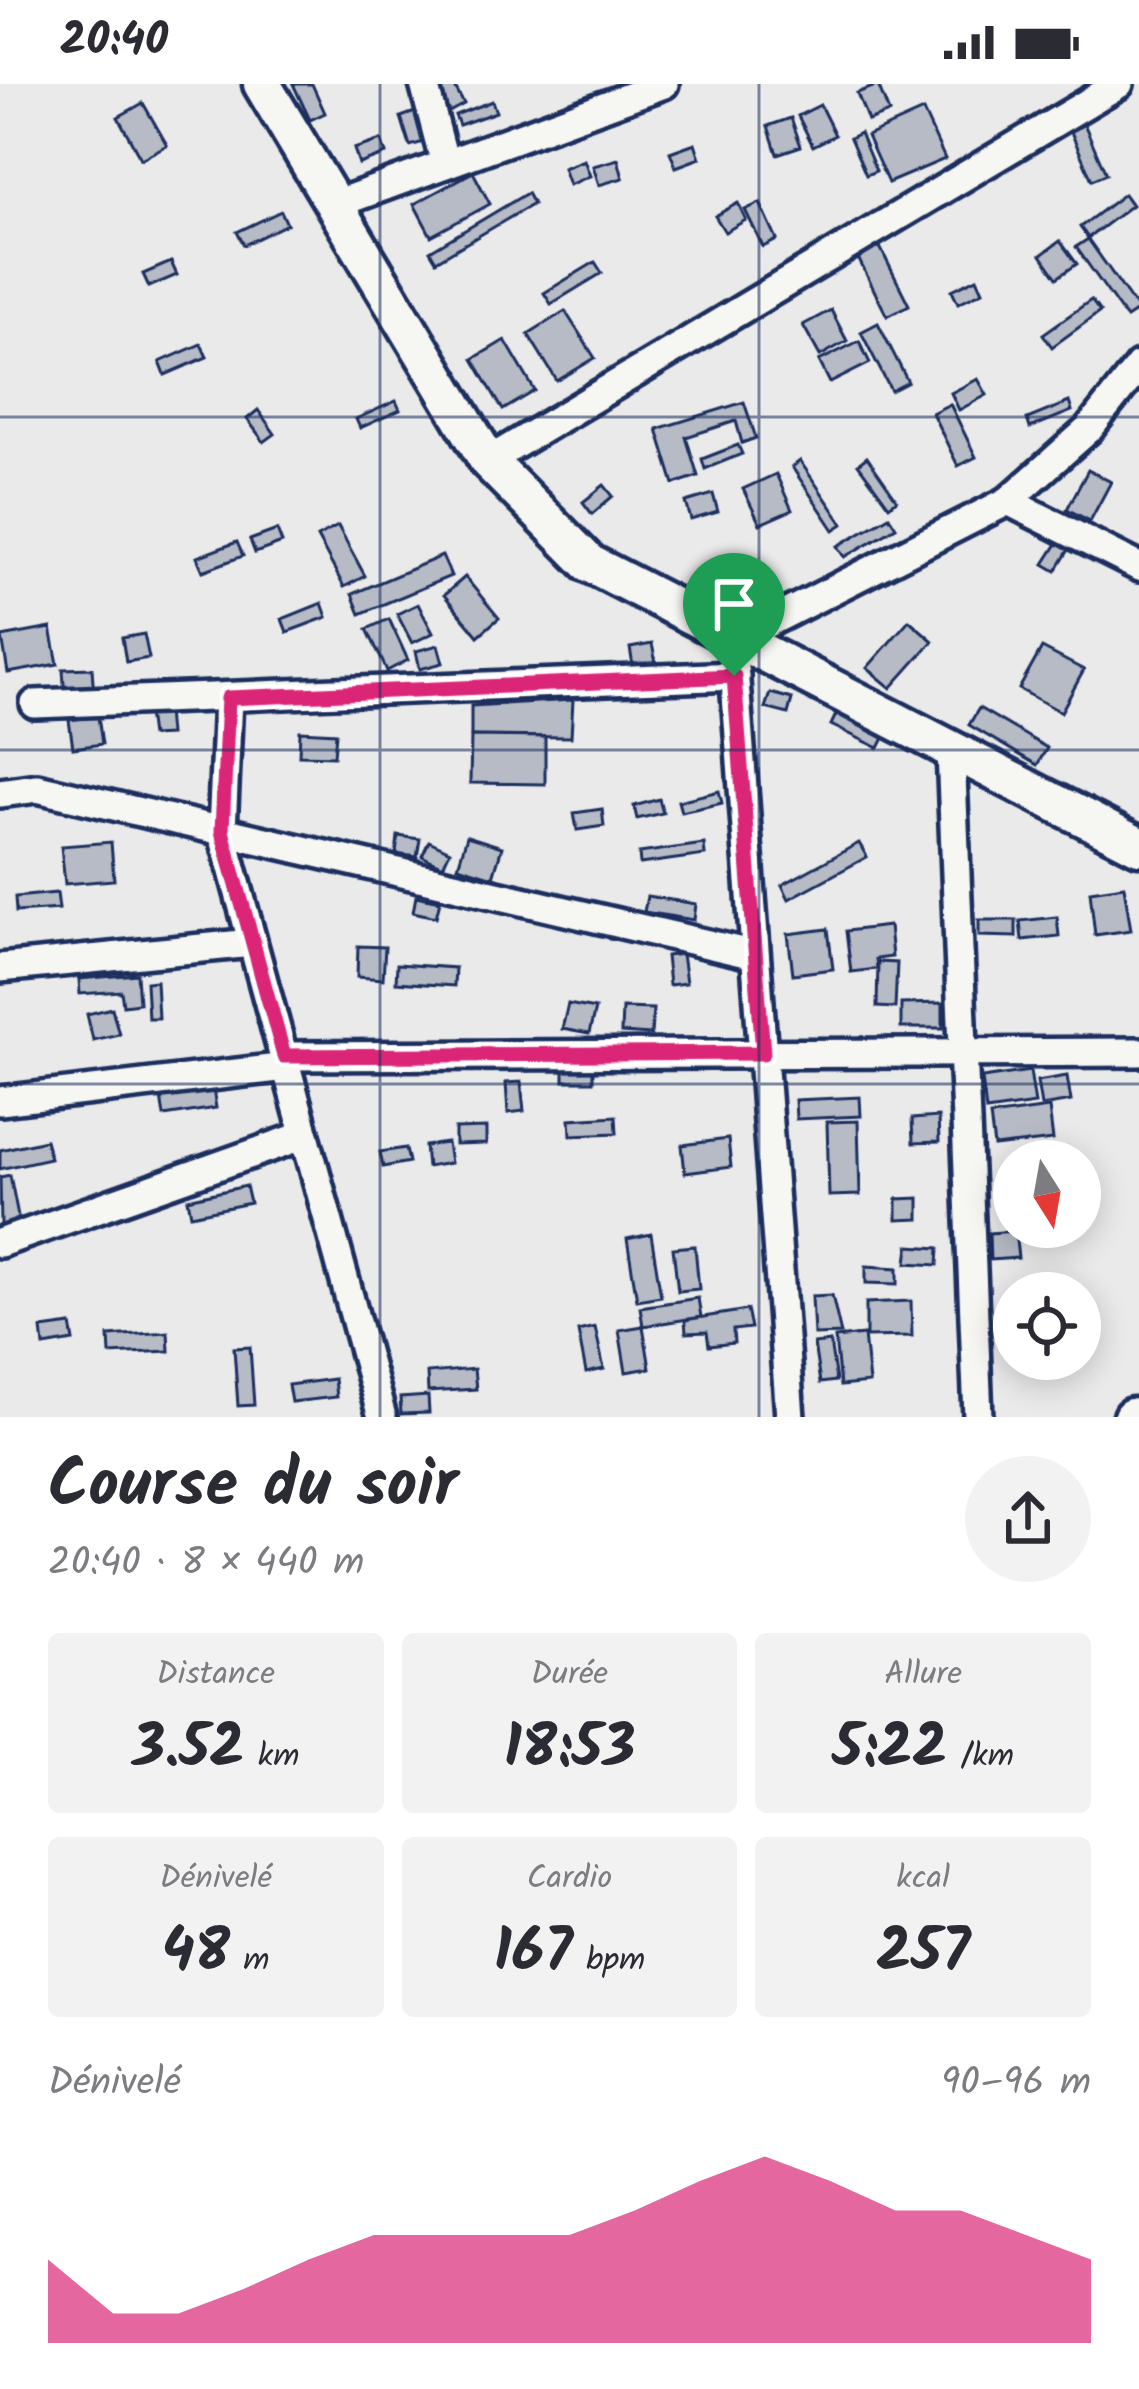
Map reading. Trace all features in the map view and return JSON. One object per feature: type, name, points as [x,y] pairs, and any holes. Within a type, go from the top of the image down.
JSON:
[{"type":"street","points":[[262,84],[488,460],[589,563],[733,659],[951,752],[1139,846]]},
{"type":"street","points":[[424,84],[445,164]]},
{"type":"street","points":[[333,205],[664,84]]},
{"type":"street","points":[[488,460],[1119,84]]},
{"type":"street","points":[[35,704],[228,698],[733,659],[1008,501],[1089,429],[1139,366]]},
{"type":"street","points":[[1008,501],[1139,567]]},
{"type":"street","points":[[733,659],[790,1417]]},
{"type":"street","points":[[228,698],[222,831],[382,1417]]},
{"type":"street","points":[[951,752],[978,1417]]},
{"type":"street","points":[[0,793],[37,788],[755,955]]},
{"type":"street","points":[[0,968],[252,943]]},
{"type":"street","points":[[0,1101],[285,1061],[1139,1052]]},
{"type":"street","points":[[0,1243],[305,1135]]},
{"type":"building","points":[[293,84],[312,84],[325,113],[310,120]]},
{"type":"building","points":[[453,84],[464,104],[449,112],[437,89]]},
{"type":"building","points":[[878,85],[889,113],[868,121],[857,93]]},
{"type":"building","points":[[492,101],[496,112],[459,125],[455,115]]},
{"type":"building","points":[[143,103],[167,145],[141,159],[118,117]]},
{"type":"building","points":[[820,105],[835,135],[813,146],[798,116]]},
{"type":"building","points":[[923,111],[945,159],[888,183],[867,136]]},
{"type":"building","points":[[415,112],[424,142],[410,146],[401,117]]},
{"type":"building","points":[[791,118],[801,146],[777,154],[768,126]]},
{"type":"building","points":[[1082,119],[1106,174],[1092,180],[1068,125]]},
{"type":"building","points":[[860,133],[876,171],[866,175],[850,138]]},
{"type":"building","points":[[381,140],[386,154],[359,164],[354,149]]},
{"type":"building","points":[[695,143],[700,158],[676,167],[670,152]]},
{"type":"building","points":[[618,159],[623,178],[599,185],[593,166]]},
{"type":"building","points":[[584,160],[590,176],[569,185],[563,168]]},
{"type":"building","points":[[473,172],[490,204],[431,236],[414,204]]},
{"type":"building","points":[[527,193],[533,204],[436,261],[430,251]]},
{"type":"building","points":[[1124,194],[1132,205],[1088,238],[1080,227]]},
{"type":"building","points":[[738,203],[746,220],[725,232],[715,216]]},
{"type":"building","points":[[760,203],[777,240],[763,247],[745,210]]},
{"type":"building","points":[[281,211],[287,224],[244,245],[237,232]]},
{"type":"building","points":[[1088,239],[1138,310],[1126,318],[1076,247]]},
{"type":"building","points":[[1060,241],[1077,264],[1057,278],[1041,255]]},
{"type":"building","points":[[879,245],[909,305],[887,316],[857,256]]},
{"type":"building","points":[[171,262],[177,275],[149,287],[143,274]]},
{"type":"building","points":[[595,262],[602,273],[551,304],[544,293]]},
{"type":"building","points":[[977,278],[983,291],[958,303],[952,290]]},
{"type":"building","points":[[1091,300],[1100,312],[1052,347],[1043,334]]},
{"type":"building","points":[[831,310],[847,341],[820,356],[803,325]]},
{"type":"building","points":[[565,311],[595,358],[557,381],[528,334]]},
{"type":"building","points":[[878,323],[908,382],[891,391],[861,332]]},
{"type":"building","points":[[505,340],[535,391],[503,410],[473,359]]},
{"type":"building","points":[[859,341],[870,363],[830,383],[819,361]]},
{"type":"building","points":[[201,344],[207,357],[165,375],[160,362]]},
{"type":"building","points":[[978,379],[987,395],[959,410],[951,393]]},
{"type":"building","points":[[396,401],[400,410],[360,428],[356,419]]},
{"type":"building","points":[[744,402],[756,438],[742,443],[736,421],[686,437],[698,476],[674,484],[657,429]]},
{"type":"building","points":[[1069,402],[1072,411],[1030,428],[1027,419]]},
{"type":"building","points":[[950,404],[976,457],[958,466],[932,413]]},
{"type":"building","points":[[258,410],[275,434],[264,442],[247,419]]},
{"type":"building","points":[[738,445],[742,454],[705,469],[702,459]]},
{"type":"building","points":[[867,457],[897,500],[889,506],[858,464]]},
{"type":"building","points":[[800,461],[843,524],[834,530],[792,467]]},
{"type":"building","points":[[1088,470],[1111,482],[1090,521],[1067,509]]},
{"type":"building","points":[[776,474],[792,510],[760,524],[743,489]]},
{"type":"building","points":[[604,485],[613,496],[592,514],[583,502]]},
{"type":"building","points":[[713,494],[718,512],[691,520],[686,502]]},
{"type":"building","points":[[889,516],[896,527],[845,557],[838,546]]},
{"type":"building","points":[[338,526],[365,576],[344,587],[317,537]]},
{"type":"building","points":[[277,530],[282,543],[255,553],[250,540]]},
{"type":"building","points":[[1062,536],[1073,543],[1056,571],[1044,564]]},
{"type":"building","points":[[237,542],[243,556],[203,571],[197,557]]},
{"type":"building","points":[[442,556],[451,576],[360,614],[352,594]]},
{"type":"building","points":[[465,577],[499,618],[478,636],[444,595]]},
{"type":"building","points":[[322,603],[327,617],[287,632],[282,619]]},
{"type":"building","points":[[418,604],[433,633],[412,643],[397,614]]},
{"type":"building","points":[[389,619],[408,660],[387,671],[367,629]]},
{"type":"building","points":[[909,620],[933,641],[891,688],[867,668]]},
{"type":"building","points":[[51,628],[58,664],[8,673],[2,637]]},
{"type":"building","points":[[144,634],[149,658],[126,662],[122,638]]},
{"type":"building","points":[[652,644],[656,663],[633,666],[630,648]]},
{"type":"building","points":[[438,645],[443,663],[420,669],[416,651]]},
{"type":"building","points":[[1042,648],[1084,670],[1061,712],[1019,689]]},
{"type":"building","points":[[92,668],[94,697],[65,699],[63,669]]},
{"type":"building","points":[[770,693],[792,699],[788,714],[765,708]]},
{"type":"building","points":[[573,700],[571,737],[471,736],[471,706]]},
{"type":"building","points":[[842,702],[891,724],[879,748],[831,725]]},
{"type":"building","points":[[979,708],[1047,748],[1037,765],[969,725]]},
{"type":"building","points":[[167,711],[169,735],[151,736],[148,713]]},
{"type":"building","points":[[98,716],[102,744],[73,748],[69,720]]},
{"type":"building","points":[[300,731],[336,733],[334,756],[299,755]]},
{"type":"building","points":[[471,736],[545,737],[545,784],[470,783]]},
{"type":"building","points":[[719,791],[722,803],[681,812],[678,801]]},
{"type":"building","points":[[659,799],[663,813],[637,819],[634,806]]},
{"type":"building","points":[[602,809],[604,826],[577,830],[574,813]]},
{"type":"building","points":[[398,836],[420,839],[417,857],[396,854]]},
{"type":"building","points":[[467,836],[502,847],[493,877],[458,866]]},
{"type":"building","points":[[429,841],[450,851],[443,866],[422,856]]},
{"type":"building","points":[[111,842],[114,880],[65,884],[61,846]]},
{"type":"building","points":[[859,843],[867,857],[789,899],[782,885]]},
{"type":"building","points":[[704,844],[705,855],[640,864],[639,853]]},
{"type":"building","points":[[1124,886],[1131,930],[1095,935],[1090,891]]},
{"type":"building","points":[[57,893],[59,909],[16,912],[15,897]]},
{"type":"building","points":[[416,896],[440,901],[436,917],[413,912]]},
{"type":"building","points":[[647,896],[696,904],[694,920],[644,912]]},
{"type":"building","points":[[1057,917],[1059,936],[1022,940],[1020,921]]},
{"type":"building","points":[[979,920],[1016,920],[1016,937],[979,936]]},
{"type":"building","points":[[889,926],[892,957],[876,959],[877,969],[851,972],[846,931]]},
{"type":"building","points":[[828,929],[833,969],[793,974],[788,934]]},
{"type":"building","points":[[358,946],[385,947],[383,979],[357,977]]},
{"type":"building","points":[[682,954],[686,983],[669,985],[666,956]]},
{"type":"building","points":[[878,962],[897,963],[895,1008],[877,1007]]},
{"type":"building","points":[[397,964],[455,968],[454,986],[396,982]]},
{"type":"building","points":[[137,974],[139,1003],[123,1005],[121,991],[80,994],[79,979]]},
{"type":"building","points":[[156,981],[158,1018],[148,1018],[146,982]]},
{"type":"building","points":[[943,1003],[943,1028],[901,1028],[901,1004]]},
{"type":"building","points":[[568,1004],[595,1009],[589,1034],[562,1029]]},
{"type":"building","points":[[112,1008],[119,1034],[93,1040],[87,1014]]},
{"type":"building","points":[[622,1008],[653,1009],[651,1035],[621,1033]]},
{"type":"building","points":[[564,1063],[593,1064],[593,1081],[564,1081]]},
{"type":"building","points":[[1030,1071],[1035,1104],[986,1111],[982,1078]]},
{"type":"building","points":[[1067,1076],[1071,1101],[1041,1106],[1037,1081]]},
{"type":"building","points":[[521,1082],[524,1111],[508,1113],[506,1083]]},
{"type":"building","points":[[213,1089],[216,1108],[164,1116],[161,1097]]},
{"type":"building","points":[[860,1097],[861,1116],[796,1119],[795,1100]]},
{"type":"building","points":[[1049,1108],[1053,1140],[993,1140],[990,1116]]},
{"type":"building","points":[[616,1116],[617,1133],[571,1135],[570,1119]]},
{"type":"building","points":[[938,1117],[939,1142],[913,1143],[912,1119]]},
{"type":"building","points":[[858,1121],[860,1195],[829,1196],[827,1122]]},
{"type":"building","points":[[486,1128],[486,1144],[455,1145],[455,1129]]},
{"type":"building","points":[[728,1139],[731,1167],[685,1173],[682,1145]]},
{"type":"building","points":[[45,1140],[50,1158],[0,1169],[0,1150]]},
{"type":"building","points":[[447,1143],[450,1163],[427,1167],[425,1146]]},
{"type":"building","points":[[406,1148],[409,1162],[383,1167],[380,1152]]},
{"type":"building","points":[[10,1175],[19,1221],[1,1225],[0,1177]]},
{"type":"building","points":[[246,1186],[250,1203],[191,1215],[188,1199]]},
{"type":"building","points":[[919,1198],[919,1219],[897,1220],[897,1199]]},
{"type":"building","points":[[989,1233],[993,1233],[993,1248],[1017,1248],[1018,1258],[990,1260]]},
{"type":"building","points":[[651,1234],[661,1296],[637,1300],[627,1239]]},
{"type":"building","points":[[695,1246],[699,1289],[678,1291],[673,1248]]},
{"type":"building","points":[[909,1246],[939,1248],[938,1265],[907,1263]]},
{"type":"building","points":[[866,1266],[898,1268],[898,1284],[866,1283]]},
{"type":"building","points":[[832,1295],[841,1334],[814,1335],[812,1296]]},
{"type":"building","points":[[698,1298],[701,1317],[643,1326],[640,1307]]},
{"type":"building","points":[[911,1301],[912,1336],[866,1337],[866,1303]]},
{"type":"building","points":[[747,1310],[751,1328],[733,1330],[734,1343],[709,1346],[707,1332],[686,1333],[685,1320]]},
{"type":"building","points":[[71,1325],[74,1341],[44,1346],[42,1329]]},
{"type":"building","points":[[643,1326],[650,1368],[626,1372],[619,1330]]},
{"type":"building","points":[[595,1327],[604,1369],[586,1373],[578,1331]]},
{"type":"building","points":[[168,1332],[169,1351],[110,1354],[109,1336]]},
{"type":"building","points":[[864,1335],[869,1383],[840,1386],[835,1338]]},
{"type":"building","points":[[830,1342],[836,1381],[820,1383],[814,1344]]},
{"type":"building","points":[[250,1347],[254,1405],[238,1406],[234,1348]]},
{"type":"building","points":[[474,1369],[476,1389],[428,1392],[427,1373]]},
{"type":"building","points":[[334,1379],[336,1397],[291,1402],[288,1385]]},
{"type":"building","points":[[428,1396],[429,1413],[401,1414],[400,1398]]},
{"type":"route","points":[[734,676],[763,1053],[284,1056],[222,831],[228,698],[734,676]]}]
